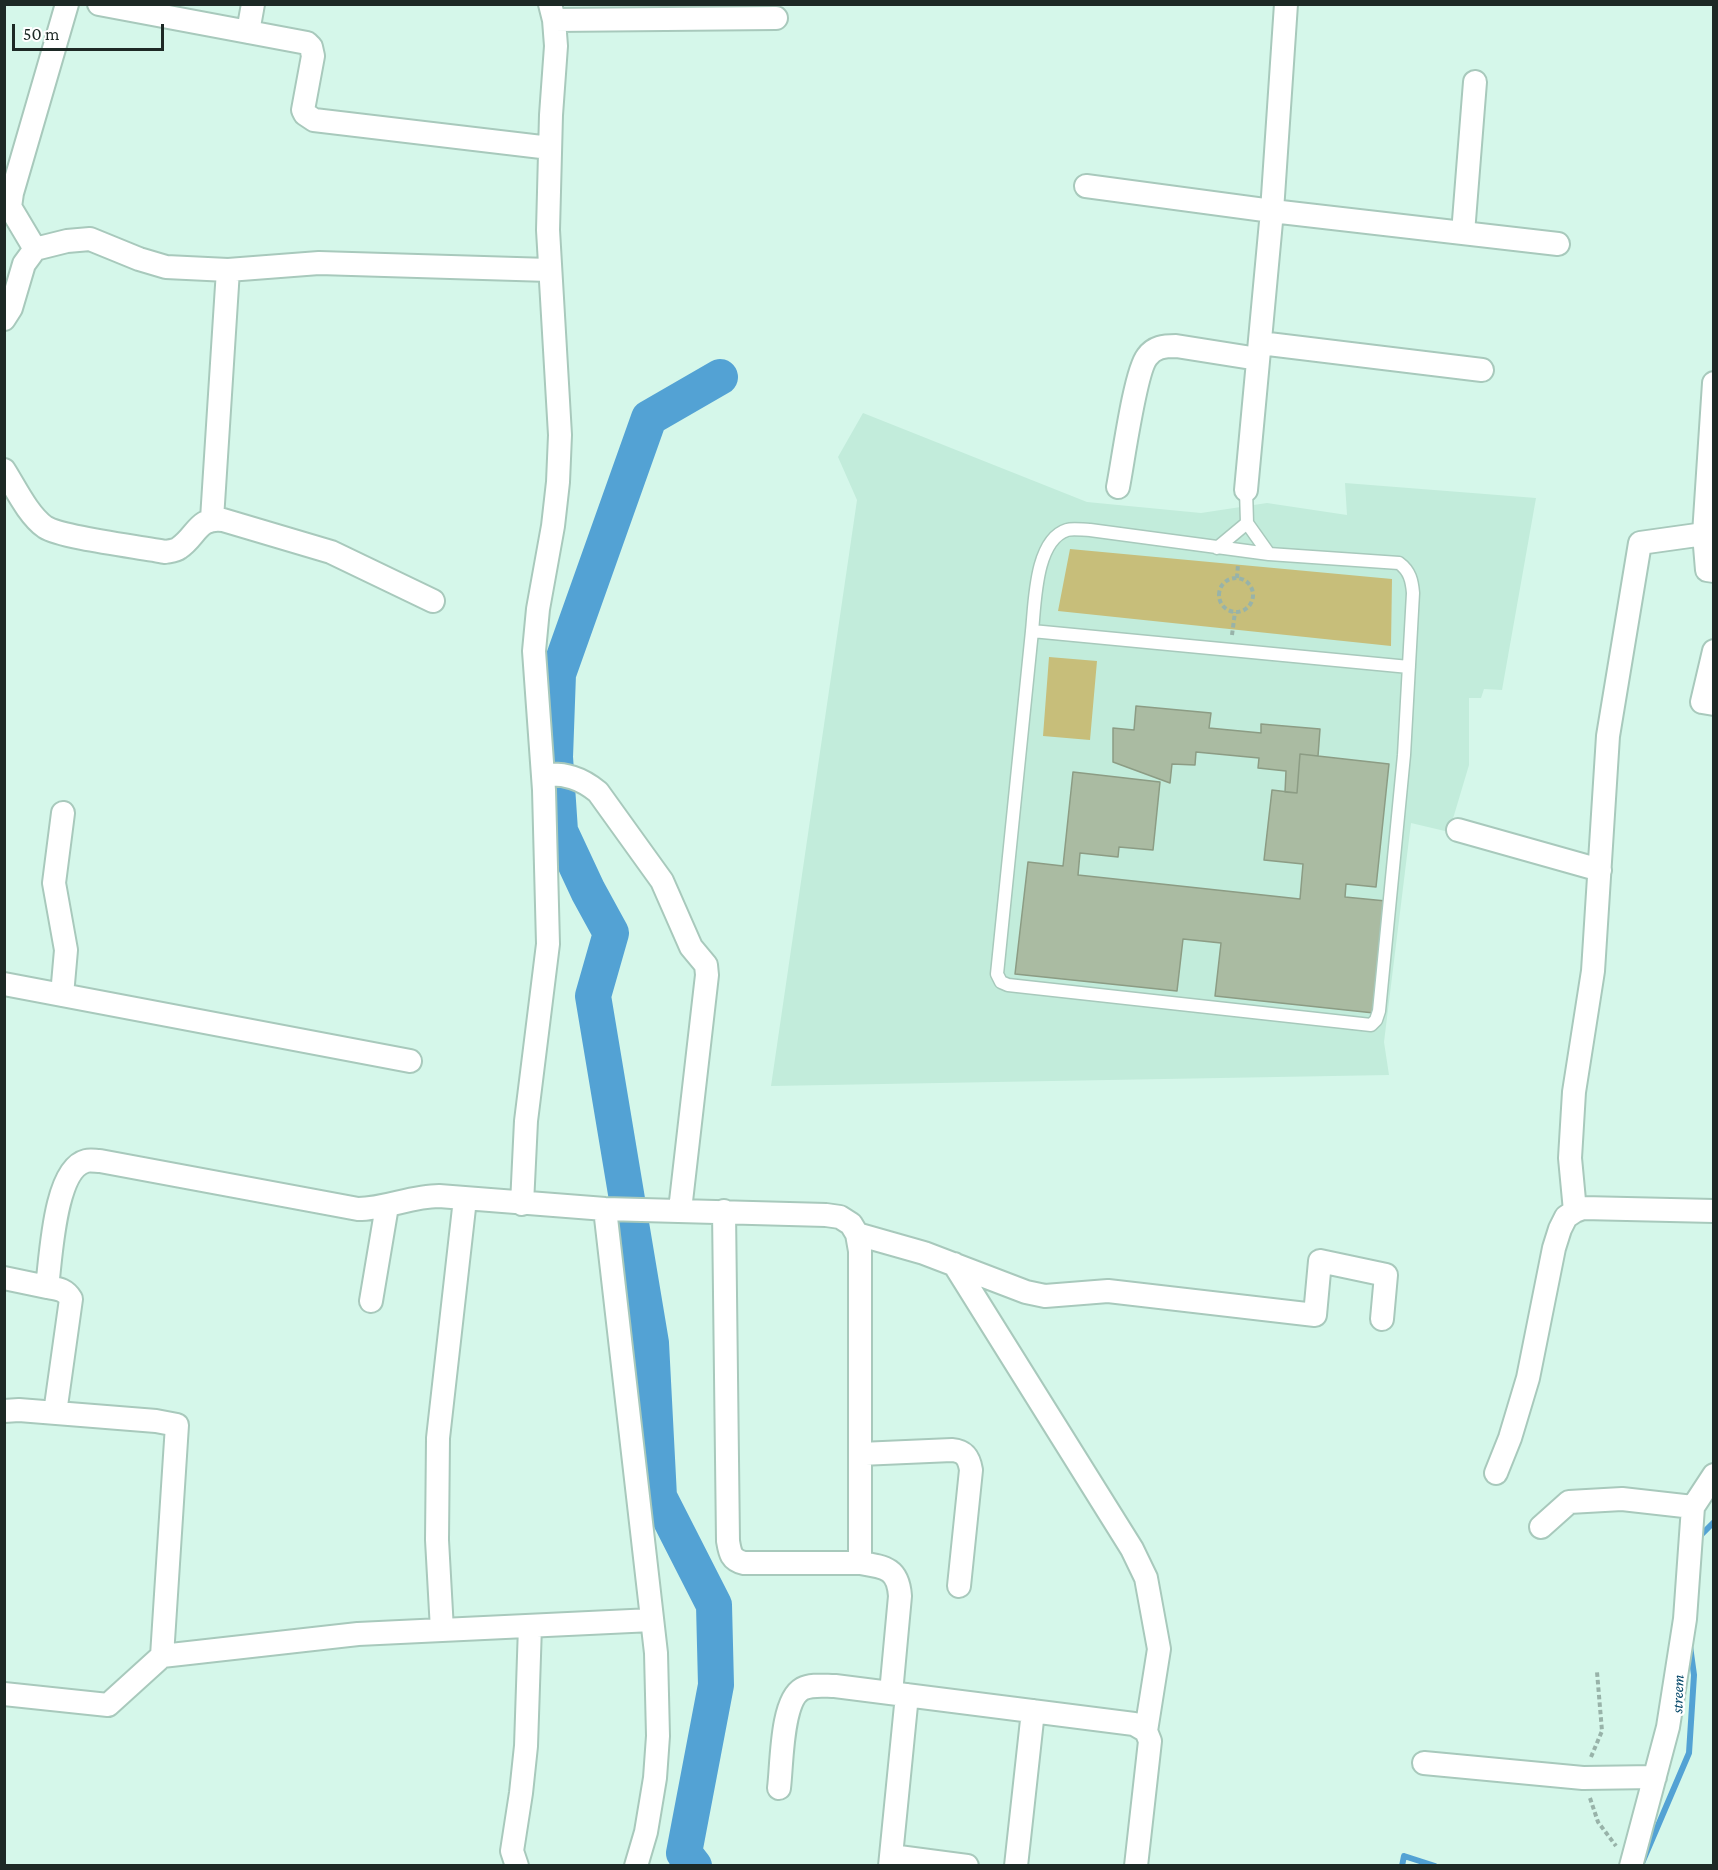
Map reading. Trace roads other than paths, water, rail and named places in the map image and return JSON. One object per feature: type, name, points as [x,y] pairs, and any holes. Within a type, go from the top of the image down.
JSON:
[{"type":"street","points":[[35,249],[10,207],[12,193],[67,4]]},
{"type":"street","points":[[99,4],[147,9],[301,42],[311,47],[312,56],[303,110],[309,118],[322,122],[550,148]]},
{"type":"street","points":[[248,32],[253,4]]},
{"type":"street","points":[[1246,490],[1272,211],[1286,4]]},
{"type":"street","points":[[522,1203],[526,1121],[548,944],[554,775],[534,651],[538,609],[553,526],[560,435],[548,230],[556,46],[552,12],[776,18]]},
{"type":"street","points":[[1463,233],[1475,82]]},
{"type":"street","points":[[1086,186],[1272,211],[1558,244]]},
{"type":"street","points":[[4,319],[12,309],[24,264],[35,249],[67,241],[90,239],[139,260],[166,267],[228,270],[319,263],[549,270]]},
{"type":"street","points":[[212,519],[228,270]]},
{"type":"street","points":[[1118,487],[1140,368],[1154,350],[1165,346],[1259,351],[1482,370]]},
{"type":"street","points":[[1713,383],[1704,534],[1707,570],[1713,571]]},
{"type":"street","points":[[4,470],[27,507],[46,527],[66,534],[165,552],[178,549],[200,525],[212,519],[223,520],[331,552],[434,601]]},
{"type":"street","points":[[1575,1211],[1570,1158],[1574,1092],[1593,972],[1608,736],[1640,543],[1704,534]]},
{"type":"street","points":[[1713,651],[1702,702],[1713,705]]},
{"type":"street","points":[[554,775],[584,781],[598,792],[662,881],[692,947],[706,965],[706,986],[680,1210]]},
{"type":"street","points":[[62,995],[66,950],[58,918],[54,883],[63,813]]},
{"type":"street","points":[[1458,830],[1600,870]]},
{"type":"street","points":[[4,984],[410,1060]]},
{"type":"street","points":[[47,1287],[59,1199],[65,1182],[74,1169],[86,1161],[100,1161],[358,1209],[387,1206],[426,1196],[609,1210],[724,1211],[840,1217],[851,1224],[857,1234],[860,1251],[860,1563]]},
{"type":"street","points":[[442,1630],[437,1540],[438,1438],[465,1199]]},
{"type":"street","points":[[371,1300],[387,1206]]},
{"type":"street","points":[[1496,1473],[1510,1438],[1528,1378],[1554,1248],[1566,1217],[1575,1211],[1596,1208],[1713,1211]]},
{"type":"street","points":[[609,1210],[656,1653],[658,1736],[650,1808],[636,1866]]},
{"type":"street","points":[[724,1211],[728,1541],[732,1557],[744,1563],[860,1563],[889,1570],[895,1574],[900,1596],[899,1694],[890,1861],[967,1866]]},
{"type":"street","points":[[857,1234],[954,1264],[1026,1292],[1045,1296],[1108,1290],[1315,1315],[1320,1261],[1386,1275],[1382,1319]]},
{"type":"street","points":[[954,1264],[1132,1549],[1146,1578],[1159,1649],[1146,1731],[1150,1741],[1149,1760],[1136,1866]]},
{"type":"street","points":[[4,1278],[62,1290],[68,1293],[71,1299],[55,1413]]},
{"type":"street","points":[[4,1410],[156,1421],[177,1425],[162,1656]]},
{"type":"street","points":[[860,1454],[952,1450],[966,1455],[971,1470],[959,1586]]},
{"type":"street","points":[[1631,1866],[1668,1727],[1684,1619],[1693,1507],[1713,1474]]},
{"type":"street","points":[[1541,1527],[1569,1503],[1622,1499],[1693,1507]]},
{"type":"street","points":[[4,1694],[108,1705],[162,1656],[358,1634],[652,1620]]},
{"type":"street","points":[[517,1866],[512,1851],[526,1746],[530,1626]]},
{"type":"street","points":[[779,1788],[791,1701],[801,1690],[812,1686],[835,1686],[1134,1724],[1146,1731]]},
{"type":"street","points":[[1016,1866],[1033,1712]]},
{"type":"street","points":[[1424,1763],[1583,1778],[1655,1777]]},
{"type":"lane","points":[[1246,490],[1246,524],[1269,554]]},
{"type":"lane","points":[[1218,548],[1246,524]]},
{"type":"lane","points":[[1068,529],[1218,548],[1400,563],[1406,568],[1412,581],[1404,755],[1379,1011],[1376,1020],[1371,1025],[1019,987],[1001,982],[997,974],[1032,631],[1040,568],[1046,550],[1053,539],[1068,529]]},
{"type":"lane","points":[[1032,631],[1409,667]]},
{"type":"waterway","points":[[694,1866],[684,1853],[716,1685],[714,1605],[659,1497],[651,1343],[593,996],[611,933],[560,831],[555,757],[558,674],[649,418],[720,377]]},
{"type":"waterway","name":"streem","points":[[1697,1539],[1714,1522]]},
{"type":"waterway","name":"streem","points":[[1642,1863],[1689,1753],[1694,1675],[1690,1646]]},
{"type":"waterway","name":"streem","points":[[1402,1866],[1404,1856],[1435,1866]]}]
